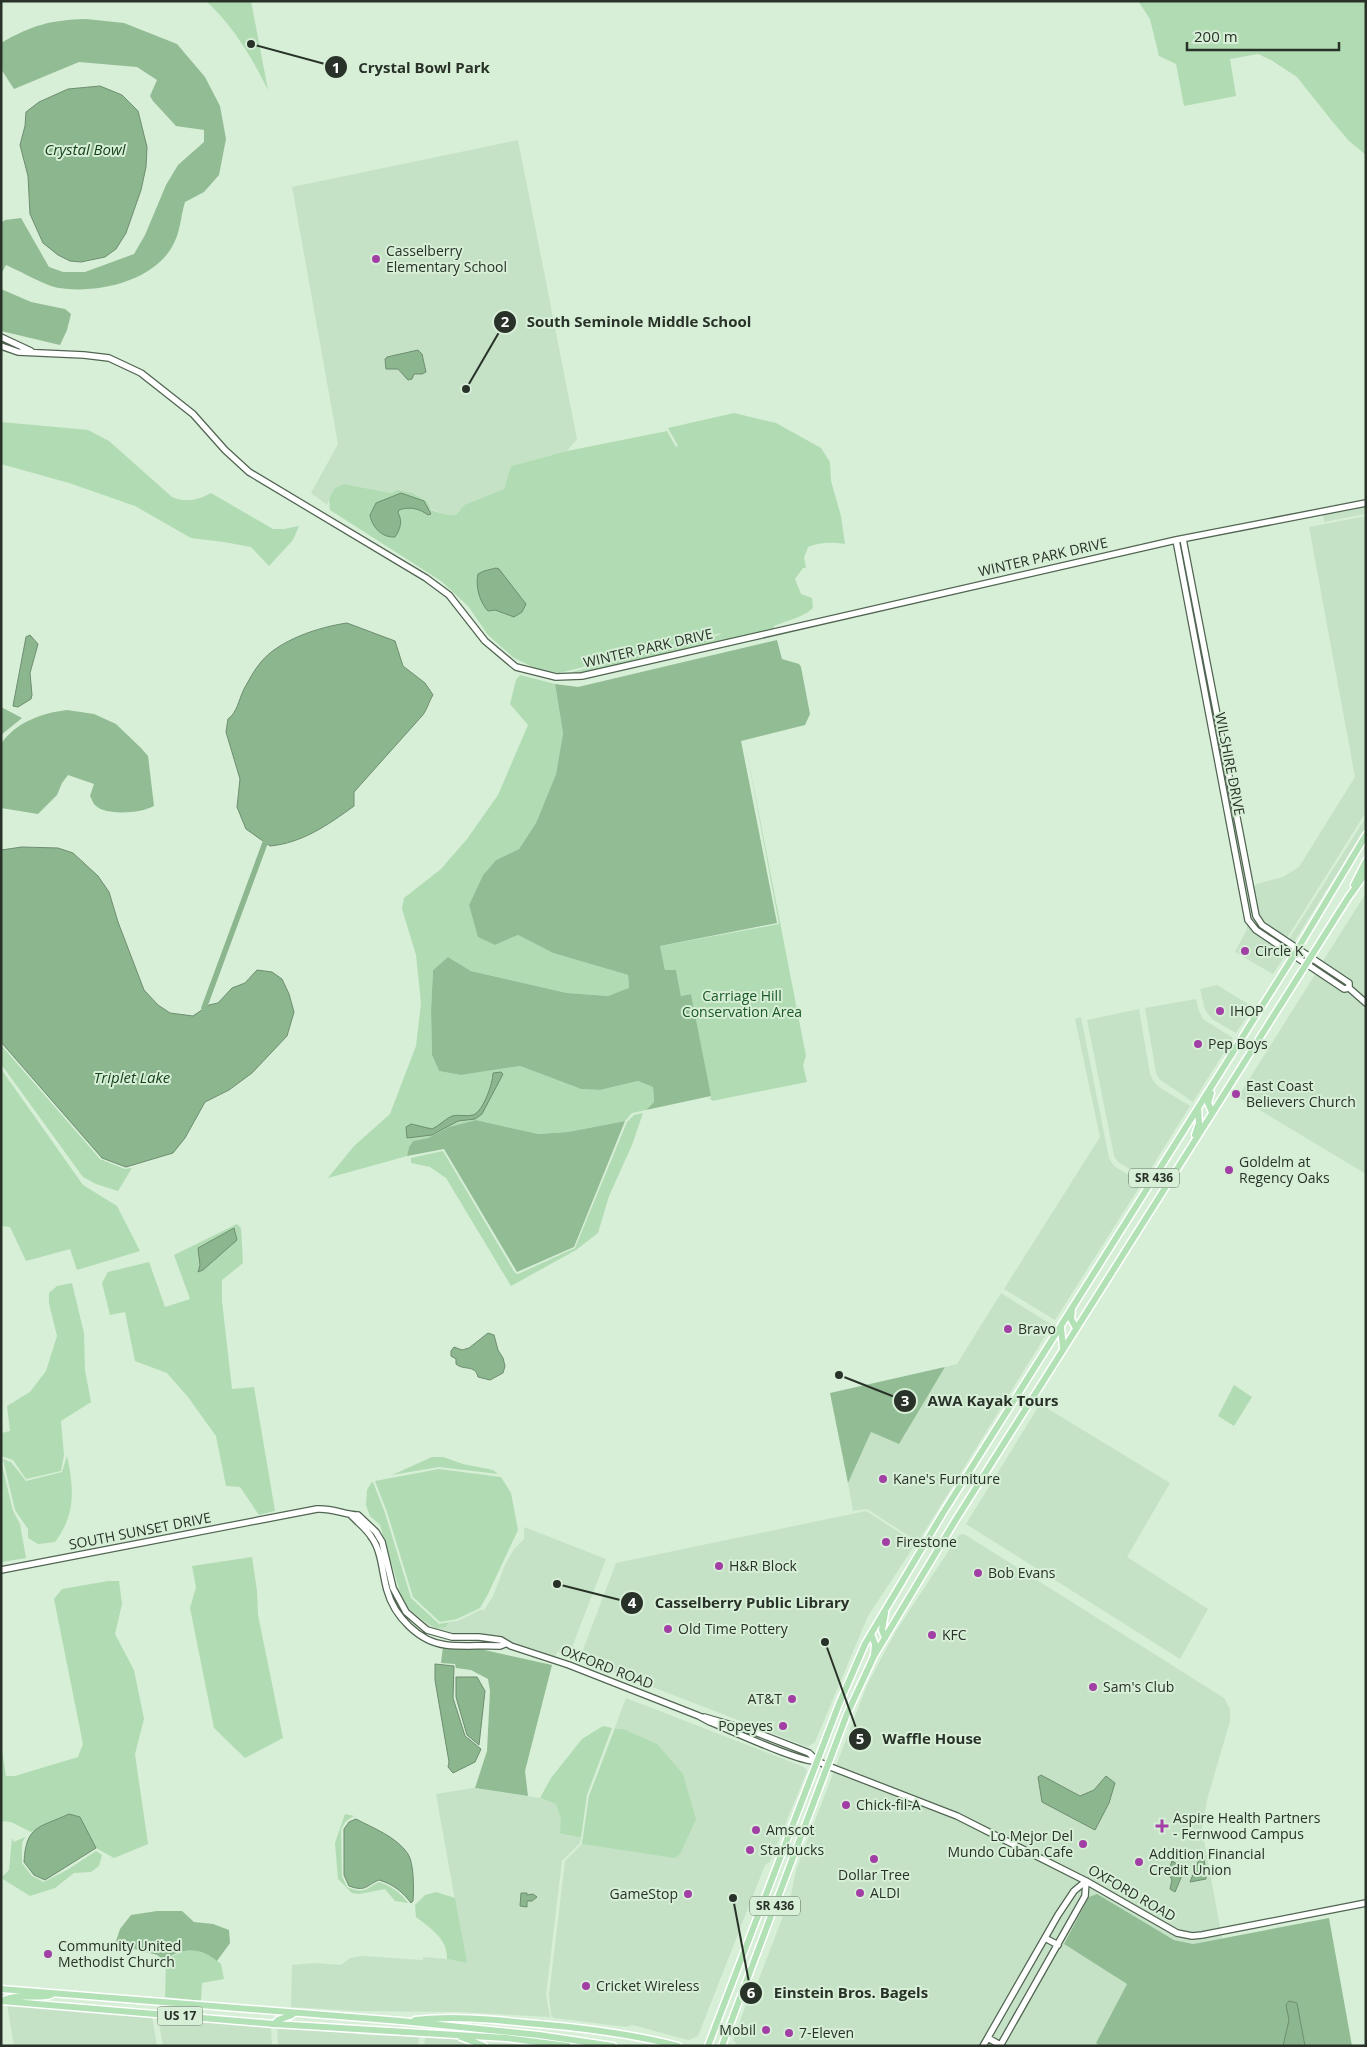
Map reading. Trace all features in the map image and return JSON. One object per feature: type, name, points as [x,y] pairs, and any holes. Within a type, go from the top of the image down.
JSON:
[{"type":"main road","name":"SR 436","points":[[708,2046],[849,1679],[871,1634],[1072,1308],[1294,956],[1366,835]]},
{"type":"main road","points":[[1348,898],[1366,860]]},
{"type":"main road","name":"SR 436","points":[[722,2046],[848,1714],[874,1656],[955,1521],[1076,1328],[1311,956],[1366,873]]},
{"type":"main road","points":[[1212,1112],[1208,1102],[1214,1083]]},
{"type":"main road","points":[[1190,1147],[1199,1123],[1198,1108]]},
{"type":"main road","points":[[1072,1308],[1072,1319],[1076,1328]]},
{"type":"main road","points":[[1061,1327],[1062,1351]]},
{"type":"main road","points":[[885,1638],[882,1630],[886,1607]]},
{"type":"main road","points":[[871,1634],[875,1644],[874,1656]]},
{"type":"main road","name":"US 17","points":[[1,1989],[179,2005],[401,2021],[539,2035],[613,2046]]},
{"type":"main road","points":[[2,2001],[14,1996],[39,1998],[57,1994]]},
{"type":"main road","points":[[83,2008],[103,1998]]},
{"type":"main road","name":"US 17","points":[[2,2001],[274,2024],[506,2038],[568,2046]]},
{"type":"main road","points":[[154,2014],[160,2010],[179,2005]]},
{"type":"main road","points":[[274,2024],[283,2018],[298,2014]]},
{"type":"main road","points":[[401,2021],[430,2018],[466,2018],[573,2027],[650,2039],[678,2046]]},
{"type":"main road","points":[[452,2034],[484,2046]]},
{"type":"main road","points":[[650,2039],[662,2046]]},
{"type":"street","name":"WINTER PARK DRIVE","points":[[1,337],[32,352]]},
{"type":"street","name":"WINTER PARK DRIVE","points":[[1,346],[18,352],[109,358],[141,373],[193,414],[225,450],[248,472],[426,578],[449,595],[485,641],[516,666],[544,675],[569,678],[1176,540],[1366,503]]},
{"type":"street","name":"WILSHIRE DRIVE","points":[[1183,539],[1253,910],[1262,925]]},
{"type":"street","name":"WILSHIRE DRIVE","points":[[1176,540],[1208,719],[1248,920],[1256,930],[1294,956],[1344,989],[1349,988]]},
{"type":"street","points":[[1188,611],[1196,609]]},
{"type":"street","points":[[1208,719],[1217,717]]},
{"type":"street","points":[[1256,930],[1262,925],[1311,956],[1349,983],[1349,988],[1366,1003]]},
{"type":"street","name":"OXFORD ROAD","points":[[284,1516],[325,1508],[358,1515],[376,1532],[386,1552],[393,1588],[406,1612],[427,1630],[443,1636],[501,1640],[505,1644],[569,1665],[699,1716],[755,1732],[809,1753],[817,1761],[828,1766],[957,1816],[1086,1881],[1168,1929],[1184,1935],[1192,1936],[1366,1903]]},
{"type":"street","name":"SOUTH SUNSET DRIVE","points":[[1,1570],[284,1516]]},
{"type":"street","points":[[983,2046],[1074,1891],[1086,1881]]},
{"type":"street","points":[[988,2038],[1000,2045],[1085,1896],[1086,1881]]},
{"type":"street","points":[[1045,1938],[1058,1945]]},
{"type":"shaded area","points":[[86,19],[124,23],[177,44],[205,77],[220,106],[226,139],[219,175],[204,192],[185,202],[176,239],[165,256],[154,267],[140,276],[108,286],[91,289],[59,288],[6,265],[1,274],[1,223],[5,220],[21,218],[49,267],[63,272],[85,272],[134,254],[145,235],[166,185],[178,165],[204,142],[204,130],[176,126],[153,101],[150,96],[157,80],[137,67],[79,62],[14,89],[1,69],[1,43],[22,32],[52,22]]},
{"type":"shaded area","points":[[518,140],[577,439],[567,451],[511,466],[504,489],[464,505],[456,515],[444,514],[391,493],[344,484],[329,499],[327,505],[311,493],[338,444],[292,187]]},
{"type":"shaded area","points":[[1,289],[31,302],[65,309],[71,314],[67,330],[60,345],[1,331]]},
{"type":"shaded area","points":[[1366,506],[1366,514],[1324,522],[1323,514]]},
{"type":"shaded area","points":[[1366,516],[1366,812],[1287,938],[1267,925],[1257,911],[1253,889],[1256,884],[1283,877],[1299,867],[1355,777],[1309,527]]},
{"type":"shaded area","points":[[777,640],[782,659],[799,664],[801,667],[810,714],[805,725],[741,741],[777,923],[660,946],[665,970],[676,970],[681,996],[691,994],[711,1096],[646,1110],[654,1102],[653,1087],[638,1081],[600,1090],[581,1089],[520,1066],[461,1075],[439,1071],[432,1055],[431,1010],[433,970],[448,957],[471,971],[567,993],[608,996],[629,988],[628,975],[553,953],[518,935],[495,945],[478,937],[469,905],[483,875],[496,860],[519,849],[536,823],[556,774],[563,733],[555,684],[578,687]]},
{"type":"shaded area","points":[[1,707],[22,718],[1,735]]},
{"type":"shaded area","points":[[67,710],[94,714],[116,724],[141,748],[148,756],[154,806],[125,812],[101,809],[95,805],[90,796],[94,784],[68,775],[57,795],[38,814],[1,808],[1,744],[7,736],[22,724],[48,713]]},
{"type":"shaded area","points":[[1366,817],[1366,827],[1294,942],[1289,939]]},
{"type":"shaded area","points":[[1366,893],[1366,1000],[1352,987],[1351,981],[1323,961]]},
{"type":"shaded area","points":[[1247,924],[1256,934],[1286,954],[1273,974],[1235,952],[1247,929]]},
{"type":"shaded area","points":[[1316,973],[1348,991],[1366,1007],[1366,1174],[1238,1097]]},
{"type":"shaded area","points":[[1217,985],[1253,1007],[1236,1033],[1212,1019],[1205,1010],[1200,989]]},
{"type":"shaded area","points":[[1196,999],[1203,1019],[1233,1038],[1193,1102],[1159,1079],[1156,1073],[1145,1008]]},
{"type":"shaded area","points":[[1139,1009],[1150,1074],[1154,1082],[1190,1106],[1145,1178],[1118,1162],[1114,1156],[1087,1020]]},
{"type":"shaded area","points":[[1081,1017],[1109,1158],[1114,1166],[1142,1183],[1055,1320],[1004,1289],[1100,1137],[1075,1019]]},
{"type":"shaded area","points":[[476,1120],[538,1134],[568,1132],[625,1121],[574,1247],[517,1272],[444,1149],[407,1156],[413,1141],[428,1138],[449,1127]]},
{"type":"shaded area","points":[[1001,1293],[1052,1325],[918,1542],[867,1509],[853,1511],[848,1483],[871,1432],[899,1444],[945,1367],[957,1364]]},
{"type":"shaded area","points":[[945,1367],[899,1444],[871,1432],[848,1483],[830,1393]]},
{"type":"shaded area","points":[[1040,1404],[1170,1483],[1127,1557],[1208,1609],[1180,1659],[966,1524]]},
{"type":"shaded area","points":[[866,1511],[916,1543],[868,1616],[815,1742],[808,1747],[587,1662],[581,1655],[616,1563]]},
{"type":"shaded area","points":[[524,1527],[606,1559],[569,1655],[557,1652],[555,1658],[513,1644],[502,1637],[479,1634],[452,1634],[429,1628],[412,1614],[412,1611],[427,1622],[446,1627],[449,1622],[458,1621],[480,1610],[484,1610],[493,1596],[505,1565],[514,1549],[524,1539]]},
{"type":"shaded area","points":[[964,1534],[1224,1698],[1230,1709],[1230,1721],[1207,1800],[1202,1829],[1222,1938],[1193,1944],[1174,1940],[1097,1894],[1064,1944],[1127,1984],[1096,2043],[1100,2046],[738,2046],[733,2040],[747,2002],[754,1992],[791,1895],[796,1870],[867,1685],[896,1631],[959,1535]]},
{"type":"shaded area","points":[[443,1647],[480,1649],[552,1665],[525,1771],[528,1796],[475,1788],[487,1751],[490,1691],[488,1679],[471,1670],[456,1668],[455,1664],[441,1663]]},
{"type":"shaded area","points":[[626,1698],[804,1767],[807,1771],[770,1862],[765,1865],[698,2036],[689,2040],[632,2025],[626,2027],[554,2018],[551,2015],[549,1995],[565,1861],[582,1844],[589,1796]]},
{"type":"shaded area","points":[[473,1788],[540,1798],[556,1804],[570,1836],[581,1838],[580,1843],[562,1861],[546,1995],[550,2017],[461,2012],[356,2011],[291,2007],[292,1965],[315,1963],[341,1965],[350,1958],[362,1956],[423,1960],[423,1957],[466,1962],[436,1794]]},
{"type":"shaded area","points":[[1097,1894],[1174,1940],[1193,1944],[1329,1918],[1352,2046],[1100,2046],[1096,2043],[1127,1984],[1064,1944],[1089,1897]]},
{"type":"shaded area","points":[[157,1911],[182,1911],[194,1922],[213,1924],[229,1930],[230,1943],[217,1961],[203,1953],[190,1950],[178,1953],[164,1960],[157,1955],[115,1944],[120,1929],[131,1915]]},
{"type":"shaded area","points":[[7,2004],[152,2016],[157,2046],[14,2046]]},
{"type":"shaded area","points":[[158,2017],[271,2027],[272,2046],[163,2046]]},
{"type":"shaded area","points":[[277,2027],[369,2035],[419,2037],[418,2046],[278,2046]]},
{"type":"shaded area","points":[[425,2038],[455,2038],[476,2046],[424,2046]]},
{"type":"green space","points":[[206,1],[251,1],[268,90],[241,42]]},
{"type":"green space","points":[[1138,1],[1366,1],[1366,155],[1349,141],[1297,77],[1258,54],[1230,59],[1236,96],[1184,106],[1176,64],[1159,56],[1150,19]]},
{"type":"green space","points":[[734,413],[776,423],[821,448],[830,462],[831,481],[841,516],[845,544],[826,543],[808,547],[804,558],[806,568],[803,568],[795,579],[801,594],[812,598],[813,608],[800,617],[774,626],[774,630],[581,674],[560,675],[721,633],[559,673],[535,668],[514,658],[488,635],[468,606],[441,581],[330,510],[329,499],[335,488],[344,484],[391,493],[398,490],[412,493],[427,501],[431,510],[456,515],[464,505],[504,489],[511,466],[567,451],[667,431],[676,447],[678,446],[668,428]]},
{"type":"green space","points":[[1,422],[88,430],[109,441],[172,497],[192,500],[211,493],[273,529],[299,526],[293,540],[269,566],[251,547],[191,538],[135,506],[69,483],[1,464]]},
{"type":"green space","points":[[520,675],[555,684],[563,733],[556,774],[536,823],[519,849],[496,860],[483,875],[469,905],[479,937],[495,945],[518,935],[553,953],[628,975],[629,989],[608,996],[567,993],[471,971],[448,957],[433,970],[431,1010],[432,1055],[439,1071],[461,1075],[520,1066],[581,1089],[600,1090],[638,1081],[653,1087],[654,1102],[646,1110],[632,1113],[625,1121],[568,1132],[537,1134],[476,1120],[449,1127],[428,1138],[413,1141],[407,1156],[328,1178],[354,1146],[390,1114],[416,1046],[421,1003],[416,955],[402,909],[404,898],[441,869],[467,839],[498,795],[528,725],[510,704],[516,680]]},
{"type":"green space","name":"Carriage Hill Conservation Area","points":[[745,742],[806,1056],[803,1065],[807,1082],[712,1101],[708,1099],[711,1098],[691,994],[681,996],[676,970],[665,970],[660,946],[779,924]]},
{"type":"green space","points":[[1,1045],[100,1159],[125,1169],[132,1168],[118,1191],[96,1184],[83,1177],[1,1064]]},
{"type":"green space","points":[[1,1069],[83,1185],[117,1206],[140,1251],[77,1270],[70,1249],[26,1261],[10,1227],[1,1226]]},
{"type":"green space","points":[[643,1113],[632,1145],[609,1196],[598,1233],[576,1250],[511,1286],[446,1178],[430,1167],[411,1163],[411,1158],[443,1151],[515,1273],[518,1274],[575,1248],[627,1122],[634,1115]]},
{"type":"green space","points":[[237,1224],[241,1228],[243,1263],[222,1280],[222,1301],[232,1389],[254,1387],[275,1511],[259,1515],[240,1487],[226,1486],[216,1436],[188,1397],[167,1373],[135,1361],[125,1312],[110,1315],[102,1283],[108,1272],[149,1262],[165,1307],[190,1299],[174,1255]]},
{"type":"green space","points":[[72,1283],[84,1333],[85,1370],[91,1402],[61,1421],[64,1455],[61,1471],[26,1479],[13,1460],[1,1456],[1,1433],[10,1431],[7,1406],[30,1392],[46,1371],[57,1336],[49,1303],[49,1293],[57,1286]]},
{"type":"green space","points":[[1234,1385],[1252,1397],[1234,1426],[1218,1416]]},
{"type":"green space","points":[[67,1456],[72,1500],[67,1521],[55,1542],[38,1544],[28,1538],[28,1529],[15,1510],[3,1459],[11,1462],[26,1481],[62,1472]]},
{"type":"green space","points":[[432,1457],[443,1457],[463,1464],[493,1470],[498,1474],[439,1467],[392,1475]]},
{"type":"green space","points":[[1,1461],[13,1511],[20,1524],[26,1558],[2,1562]]},
{"type":"green space","points":[[439,1469],[501,1477],[511,1493],[518,1530],[480,1608],[457,1619],[440,1622],[413,1597],[387,1512],[375,1481]]},
{"type":"green space","points":[[373,1482],[385,1513],[411,1598],[439,1624],[449,1622],[446,1627],[436,1628],[426,1622],[409,1609],[401,1595],[380,1525],[370,1516],[366,1505],[367,1490]]},
{"type":"green space","points":[[252,1557],[258,1615],[283,1738],[245,1758],[214,1728],[190,1608],[196,1587],[192,1566]]},
{"type":"green space","points":[[108,1581],[119,1581],[122,1604],[115,1634],[134,1670],[144,1719],[135,1754],[148,1844],[114,1858],[96,1848],[79,1817],[69,1815],[31,1832],[11,1822],[1,1821],[1,1745],[6,1776],[15,1776],[78,1757],[83,1744],[54,1599],[62,1589]]},
{"type":"green space","points":[[603,1726],[612,1728],[587,1795],[581,1838],[560,1833],[561,1819],[556,1804],[540,1798],[551,1778],[582,1739]]},
{"type":"green space","points":[[615,1729],[623,1729],[657,1744],[683,1774],[696,1819],[680,1854],[675,1858],[582,1844],[589,1796]]},
{"type":"green space","points":[[345,1814],[354,1816],[346,1821],[341,1829],[342,1876],[347,1887],[361,1891],[379,1882],[395,1890],[408,1903],[395,1901],[385,1889],[359,1894],[352,1893],[338,1879],[335,1843]]},
{"type":"green space","points":[[25,1837],[22,1843],[22,1863],[32,1876],[44,1882],[96,1851],[102,1855],[99,1866],[91,1872],[74,1873],[55,1888],[30,1896],[1,1878],[9,1870],[12,1838],[14,1842]]},
{"type":"green space","points":[[436,1892],[455,1898],[467,1963],[447,1959],[447,1952],[441,1940],[416,1917],[415,1905],[425,1895]]},
{"type":"green space","points":[[198,1949],[210,1955],[221,1964],[224,1979],[202,1983],[201,2001],[165,1997],[166,1962],[164,1960],[184,1951]]},
{"type":"water","name":"Crystal Bowl","points":[[100,86],[122,95],[138,111],[147,147],[146,167],[141,190],[126,233],[116,249],[105,257],[81,262],[70,261],[58,255],[43,243],[30,214],[28,176],[20,145],[25,126],[26,112],[39,102],[68,89]]},
{"type":"water","points":[[418,350],[422,354],[426,372],[414,374],[412,379],[408,380],[398,369],[386,369],[385,359],[387,357]]},
{"type":"water","points":[[401,493],[424,501],[431,514],[428,515],[411,508],[399,510],[401,522],[395,537],[386,536],[378,531],[370,515],[376,503]]},
{"type":"water","points":[[496,568],[499,569],[526,604],[522,612],[514,617],[495,610],[488,611],[481,599],[477,584],[478,574]]},
{"type":"water","points":[[347,623],[395,641],[403,666],[425,683],[433,695],[423,715],[354,792],[354,806],[304,837],[270,846],[246,829],[237,807],[240,779],[226,732],[228,719],[236,710],[244,689],[254,672],[269,654],[289,641],[312,631]]},
{"type":"water","points":[[30,635],[38,644],[30,673],[32,695],[31,699],[18,707],[13,706],[26,637]]},
{"type":"water","name":"Triplet Lake","points":[[22,847],[58,848],[73,853],[98,876],[109,892],[118,922],[144,990],[158,1005],[170,1013],[193,1016],[209,1005],[218,1003],[232,988],[245,983],[257,970],[272,972],[282,979],[294,1012],[287,1036],[252,1073],[229,1090],[205,1102],[185,1138],[173,1153],[126,1167],[102,1158],[1,1042],[1,850]]},
{"type":"water","points":[[501,1072],[503,1074],[482,1114],[475,1119],[458,1121],[432,1135],[407,1138],[406,1127],[411,1124],[432,1129],[452,1116],[470,1116],[477,1113],[487,1097],[493,1073]]},
{"type":"water","points":[[234,1228],[237,1240],[203,1270],[198,1272],[200,1265],[198,1248]]},
{"type":"water","points":[[488,1333],[494,1335],[505,1366],[503,1373],[490,1380],[478,1377],[477,1373],[472,1369],[459,1366],[456,1364],[456,1359],[451,1356],[451,1351],[454,1347],[462,1350],[469,1348]]},
{"type":"water","points":[[435,1664],[454,1666],[453,1698],[465,1736],[481,1749],[475,1762],[453,1773],[448,1767],[449,1762],[435,1680]]},
{"type":"water","points":[[456,1677],[477,1677],[485,1691],[479,1745],[467,1735],[456,1697]]},
{"type":"water","points":[[1041,1775],[1080,1796],[1094,1790],[1106,1776],[1115,1783],[1109,1803],[1095,1830],[1042,1802],[1038,1777]]},
{"type":"water","points":[[69,1814],[80,1817],[96,1848],[45,1880],[34,1875],[24,1862],[25,1850],[31,1834],[36,1829]]},
{"type":"water","points":[[356,1819],[391,1838],[408,1854],[413,1877],[413,1901],[411,1903],[397,1889],[379,1880],[362,1888],[349,1886],[344,1875],[344,1829],[349,1822]]},
{"type":"water","points":[[1200,1857],[1204,1857],[1206,1879],[1190,1882]]},
{"type":"water","points":[[1172,1861],[1185,1868],[1175,1892],[1170,1889],[1172,1880],[1168,1873]]},
{"type":"water","points":[[521,1893],[533,1894],[537,1897],[532,1901],[527,1901],[527,1907],[520,1906]]},
{"type":"water","points":[[1289,2001],[1297,2003],[1305,2046],[1283,2046],[1289,2020],[1286,2005]]},
{"type":"waterway","points":[[204,1008],[265,843]]},
{"type":"place","name":"Crystal Bowl Park","points":[[251,44]]},
{"type":"place","name":"Casselberry Elementary School","points":[[376,259]]},
{"type":"place","name":"South Seminole Middle School","points":[[466,389]]},
{"type":"place","name":"Circle K","points":[[1245,951]]},
{"type":"place","name":"IHOP","points":[[1220,1011]]},
{"type":"place","name":"Pep Boys","points":[[1198,1044]]},
{"type":"place","name":"East Coast Believers Church","points":[[1236,1094]]},
{"type":"place","name":"Goldelm at Regency Oaks","points":[[1229,1170]]},
{"type":"place","name":"Bravo","points":[[1008,1329]]},
{"type":"place","name":"AWA Kayak Tours","points":[[839,1375]]},
{"type":"place","name":"Kane's Furniture","points":[[883,1479]]},
{"type":"place","name":"Firestone","points":[[886,1542]]},
{"type":"place","name":"H&R Block","points":[[719,1566]]},
{"type":"place","name":"Bob Evans","points":[[978,1573]]},
{"type":"place","name":"Casselberry Public Library","points":[[557,1584]]},
{"type":"place","name":"Old Time Pottery","points":[[668,1629]]},
{"type":"place","name":"KFC","points":[[932,1635]]},
{"type":"place","name":"Waffle House","points":[[825,1642]]},
{"type":"place","name":"Sam's Club","points":[[1093,1687]]},
{"type":"place","name":"AT&T","points":[[792,1699]]},
{"type":"place","name":"Popeyes","points":[[783,1726]]},
{"type":"place","name":"Chick-fil-A","points":[[846,1805]]},
{"type":"place","name":"Aspire Health Partners - Fernwood Campus","points":[[1162,1826]]},
{"type":"place","name":"Amscot","points":[[756,1830]]},
{"type":"place","name":"Lo Mejor Del Mundo Cuban Cafe","points":[[1083,1844]]},
{"type":"place","name":"Starbucks","points":[[750,1850]]},
{"type":"place","name":"Dollar Tree","points":[[874,1859]]},
{"type":"place","name":"Addition Financial Credit Union","points":[[1139,1862]]},
{"type":"place","name":"ALDI","points":[[860,1893]]},
{"type":"place","name":"GameStop","points":[[688,1894]]},
{"type":"place","name":"Einstein Bros. Bagels","points":[[733,1898]]},
{"type":"place","name":"Community United Methodist Church","points":[[48,1954]]},
{"type":"place","name":"Cricket Wireless","points":[[586,1986]]},
{"type":"place","name":"Mobil","points":[[766,2030]]},
{"type":"place","name":"7-Eleven","points":[[789,2033]]}]
